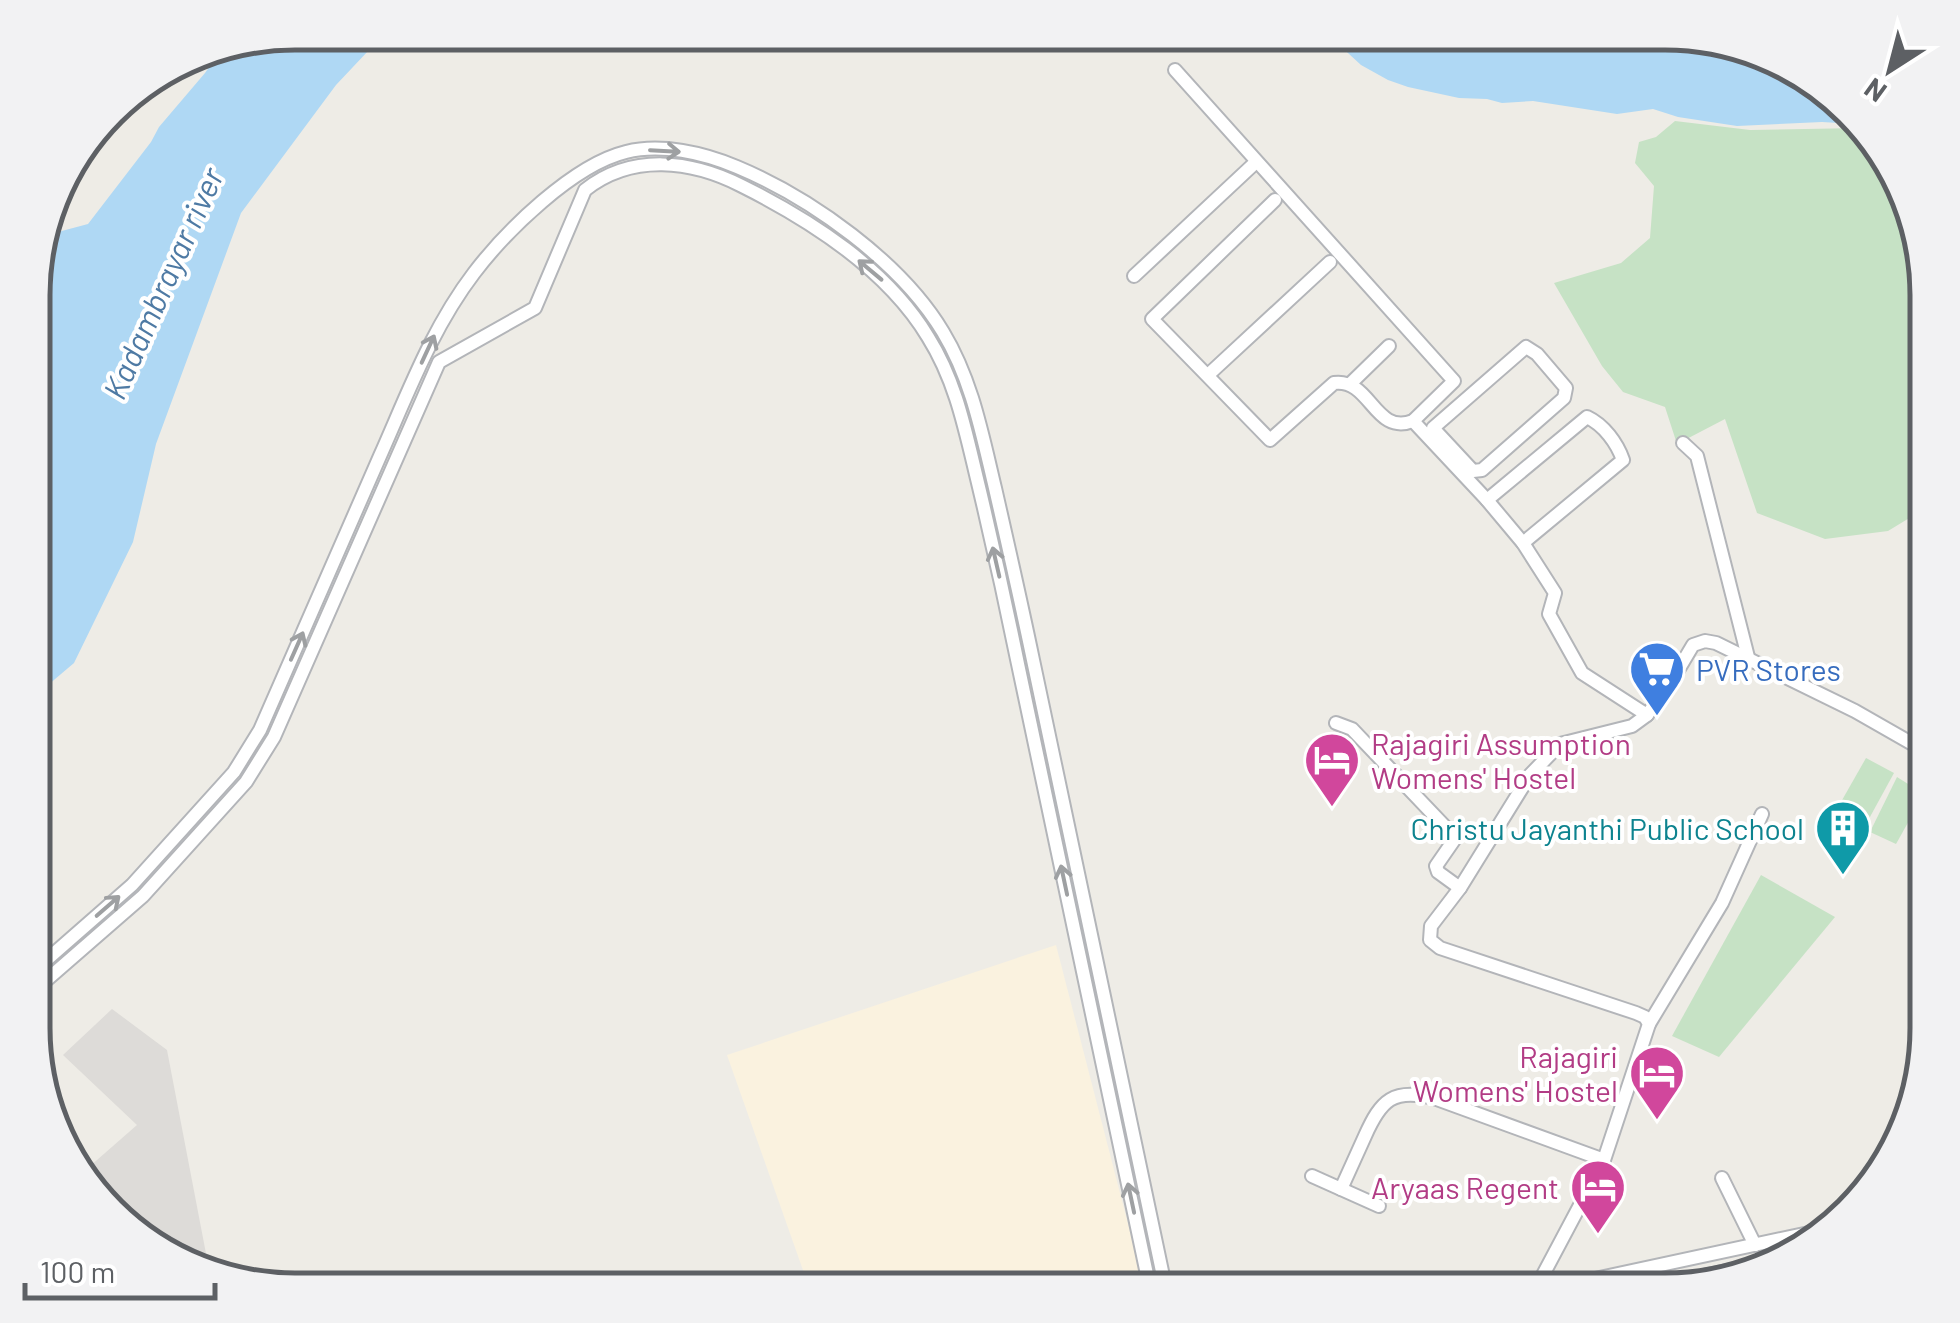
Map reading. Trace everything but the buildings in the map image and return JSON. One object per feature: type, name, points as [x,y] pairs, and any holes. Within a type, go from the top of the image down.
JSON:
[{"type":"street","points":[[1174,70],[1454,381],[1413,421],[1402,425],[1388,421],[1356,387],[1344,381],[1334,382],[1270,440],[1152,319],[1275,200]]},
{"type":"street","points":[[50,957],[132,885],[244,760],[427,351],[461,290],[489,254],[544,201],[606,160],[631,150],[652,149],[710,157],[743,169],[812,208],[903,279],[940,327],[969,386],[1015,575],[1162,1272]]},
{"type":"street","points":[[1134,276],[1256,162]]},
{"type":"street","points":[[50,977],[143,896],[256,768],[274,737],[438,362],[535,308],[585,190],[593,184],[634,166],[672,165],[706,172],[778,205],[872,272],[917,319],[954,390],[1004,598],[1147,1272]]},
{"type":"street","points":[[1208,376],[1330,262]]},
{"type":"street","points":[[1350,384],[1389,346]]},
{"type":"street","points":[[1413,421],[1473,471],[1482,470],[1564,398],[1566,388],[1538,354],[1526,347],[1429,431]]},
{"type":"street","points":[[1487,500],[1588,417],[1618,445],[1622,460],[1611,472],[1522,544]]},
{"type":"street","points":[[1429,431],[1522,544],[1554,593],[1549,614],[1582,673],[1646,715]]},
{"type":"street","points":[[1682,443],[1697,456],[1750,661]]},
{"type":"street","points":[[1649,1024],[1636,1013],[1440,948],[1430,940],[1430,926],[1460,888],[1530,775],[1560,744],[1632,726],[1646,715],[1697,643],[1716,643],[1855,711],[1909,743]]},
{"type":"street","points":[[1336,723],[1352,730],[1452,833],[1454,840],[1436,866],[1438,872],[1460,888]]},
{"type":"street","points":[[1545,1272],[1604,1160],[1649,1024],[1722,903],[1762,814]]},
{"type":"street","points":[[1342,1189],[1382,1104],[1414,1094],[1604,1160]]},
{"type":"street","points":[[1312,1176],[1379,1206]]},
{"type":"street","points":[[1722,1178],[1755,1245]]},
{"type":"street","points":[[1628,1272],[1794,1236]]},
{"type":"shaded area","points":[[1056,945],[1140,1272],[804,1273],[727,1055]]},
{"type":"shaded area","points":[[112,1009],[167,1050],[207,1256],[159,1232],[133,1212],[101,1177],[92,1164],[137,1125],[63,1055]]},
{"type":"green space","points":[[1675,121],[1750,130],[1844,128],[1869,159],[1897,216],[1909,279],[1909,518],[1888,531],[1825,539],[1757,513],[1725,419],[1677,444],[1665,407],[1623,392],[1602,366],[1554,283],[1621,263],[1650,238],[1654,186],[1635,163],[1639,142],[1656,137]]},
{"type":"green space","points":[[1866,758],[1894,773],[1865,826],[1837,809]]},
{"type":"green space","points":[[1897,777],[1909,785],[1909,821],[1896,844],[1870,832]]},
{"type":"green space","points":[[1761,875],[1835,917],[1719,1057],[1672,1036]]},
{"type":"water","points":[[1345,50],[1681,51],[1744,63],[1774,75],[1801,91],[1839,123],[1737,126],[1653,109],[1617,114],[1533,101],[1502,103],[1459,98],[1388,80],[1361,65]]},
{"type":"water","name":"Kadambrayar river","points":[[368,51],[336,85],[241,213],[156,444],[133,542],[74,663],[50,683],[50,295],[58,232],[88,224],[159,127],[210,66],[247,55]]},
{"type":"place","name":"PVR Stores","points":[[1657,718]]},
{"type":"place","name":"Rajagiri Assumption Womens' Hostel","points":[[1332,809]]},
{"type":"place","name":"Christu Jayanthi Public School","points":[[1843,877]]},
{"type":"place","name":"Rajagiri Womens' Hostel","points":[[1657,1122]]},
{"type":"place","name":"Aryaas Regent","points":[[1598,1236]]}]
